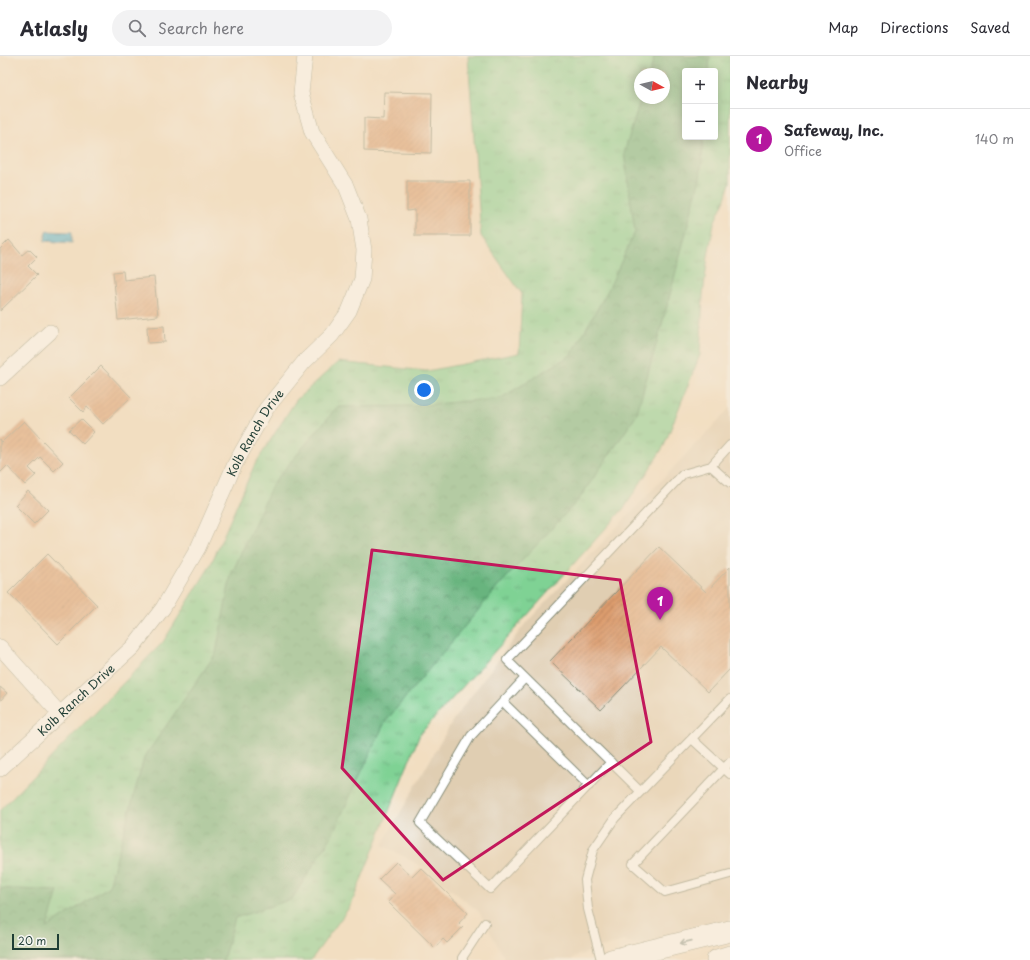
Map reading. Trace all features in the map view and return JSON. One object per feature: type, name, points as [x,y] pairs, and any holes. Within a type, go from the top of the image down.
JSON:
[{"type":"main road","points":[[611,960],[730,931]]},
{"type":"main road","points":[[717,960],[730,956]]},
{"type":"street","name":"Kolb Ranch Drive","points":[[0,769],[133,647],[163,608],[198,548],[235,464],[266,409],[304,362],[332,335],[350,311],[362,279],[364,250],[360,219],[346,186],[312,132],[301,93],[305,56]]},
{"type":"street","points":[[0,378],[50,332]]},
{"type":"street","points":[[0,647],[60,714]]},
{"type":"lane","points":[[640,791],[507,660],[683,474],[711,466],[730,445]]},
{"type":"lane","points":[[711,466],[730,483]]},
{"type":"lane","points":[[525,678],[471,736],[420,823],[490,889],[611,762]]},
{"type":"lane","points":[[601,960],[588,909],[585,880],[593,850],[615,818],[730,699]]},
{"type":"lane","points":[[503,702],[589,786]]},
{"type":"lane","points":[[692,739],[727,772]]},
{"type":"lane","points":[[730,762],[727,772],[633,864],[665,892],[730,874]]},
{"type":"lane","points":[[460,959],[485,923]]},
{"type":"highlighted area","points":[[372,550],[620,580],[651,742],[443,880],[342,768]]},
{"type":"shaded area","points":[[730,408],[730,924],[640,944],[623,941],[574,957],[572,960],[506,960],[479,912],[423,867],[382,845],[453,720],[525,624]]},
{"type":"green space","points":[[468,56],[730,56],[730,182],[725,199],[714,223],[708,256],[703,295],[700,355],[664,446],[625,507],[420,734],[351,905],[311,960],[0,960],[0,810],[163,642],[210,566],[254,466],[296,400],[338,362],[427,371],[519,353],[522,294],[481,236]]},
{"type":"green space","points":[[655,56],[710,56],[709,68],[682,68],[682,140],[704,140],[700,178],[666,310],[636,416],[579,499],[494,591],[385,722],[330,839],[292,899],[235,918],[223,960],[0,960],[0,888],[58,891],[47,928],[109,886],[144,758],[216,653],[231,575],[273,483],[337,407],[412,406],[501,398],[571,355],[608,290],[635,232],[624,153],[639,104],[670,104],[670,68],[651,68]]},
{"type":"water","points":[[46,231],[72,232],[72,243],[45,241]]},
{"type":"building","points":[[384,92],[432,93],[431,153],[364,151],[364,118],[383,119]]},
{"type":"building","points":[[407,181],[470,181],[470,236],[415,236],[415,210],[407,211]]},
{"type":"building","points":[[9,240],[22,255],[29,249],[37,257],[28,266],[37,275],[0,311],[0,249]]},
{"type":"building","points":[[123,271],[124,280],[154,277],[158,316],[118,320],[113,272]]},
{"type":"building","points":[[164,326],[165,342],[148,343],[147,327]]},
{"type":"building","points":[[101,366],[131,397],[103,424],[87,407],[83,412],[69,398]]},
{"type":"building","points":[[81,419],[94,432],[83,444],[69,430]]},
{"type":"building","points":[[24,421],[63,462],[54,471],[40,457],[29,468],[36,475],[25,485],[7,466],[0,473],[0,439],[2,442]]},
{"type":"building","points":[[28,491],[48,510],[34,524],[15,505]]},
{"type":"building","points":[[659,547],[706,592],[730,567],[730,669],[708,692],[661,647],[601,710],[550,661]]},
{"type":"building","points":[[47,554],[97,605],[58,644],[8,593]]},
{"type":"building","points":[[0,687],[7,693],[0,701]]},
{"type":"building","points":[[396,862],[412,877],[421,868],[468,913],[459,923],[463,927],[447,943],[443,939],[435,948],[388,902],[395,894],[379,879]]},
{"type":"place","name":"Safeway, Inc.","points":[[660,620]]}]
